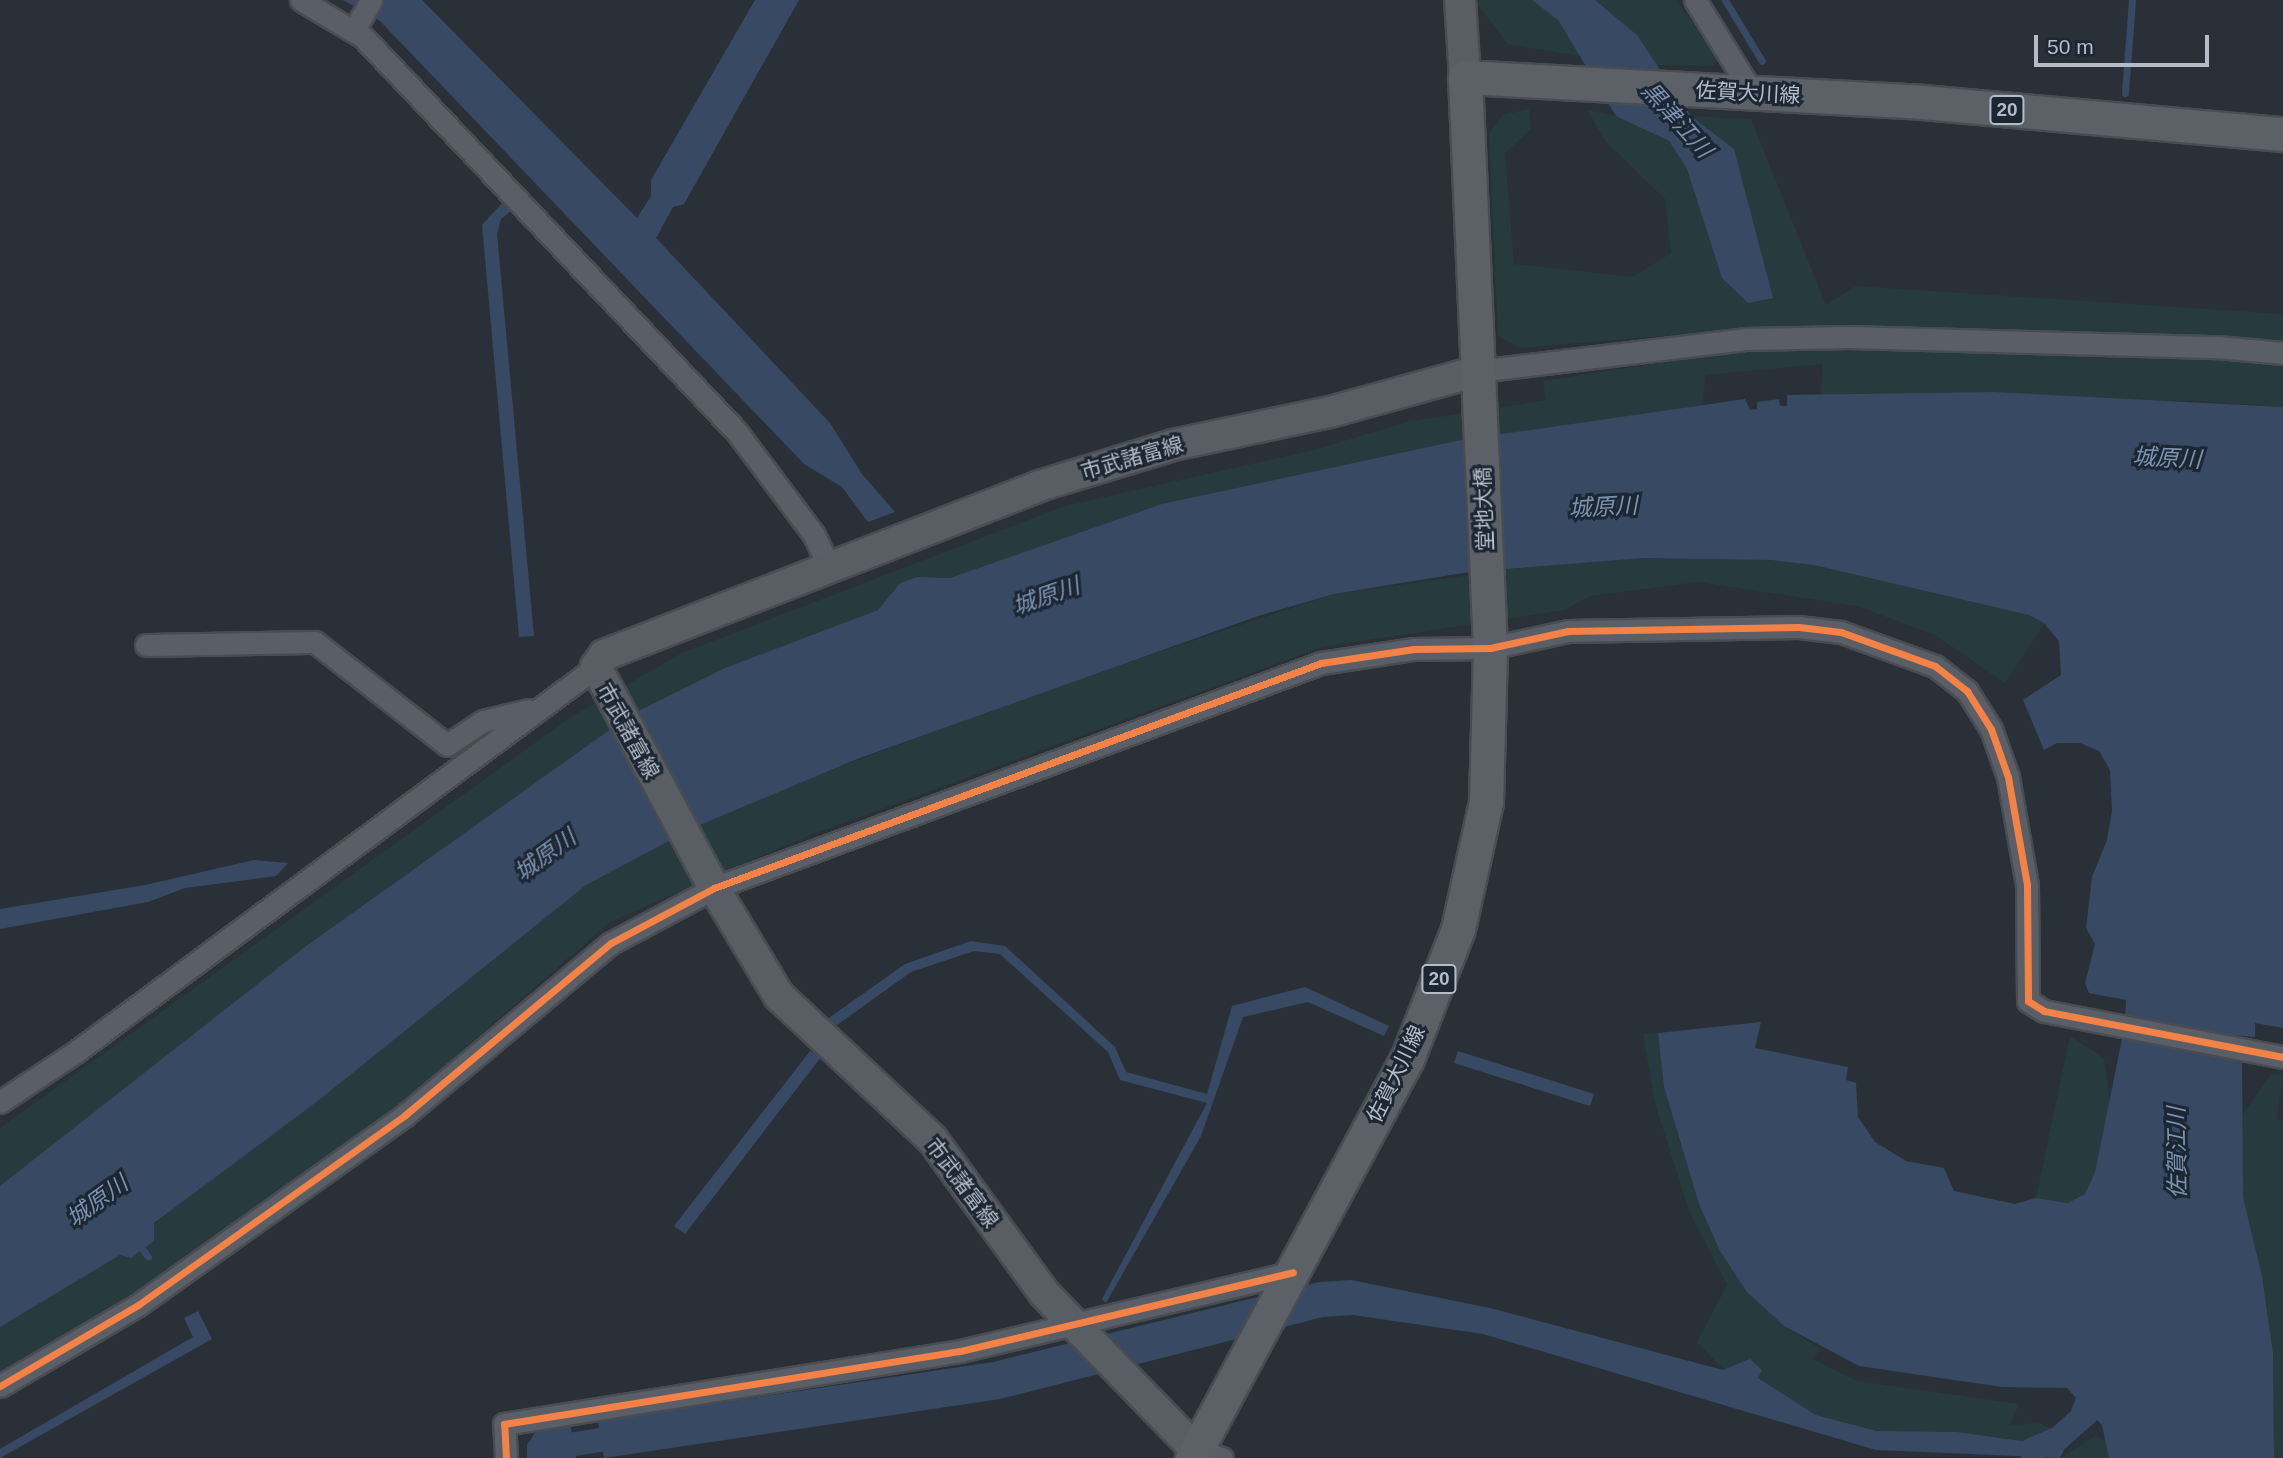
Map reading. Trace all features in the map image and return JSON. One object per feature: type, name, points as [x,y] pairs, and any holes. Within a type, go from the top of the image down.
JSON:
[{"type":"main road","points":[[1460,0],[1465,77]]},
{"type":"main road","name":"佐賀大川線","points":[[1465,77],[1922,102],[2283,134]]},
{"type":"main road","name":"20","points":[[1465,77],[1478,371]]},
{"type":"main road","name":"市武諸富線","points":[[1203,1455],[1044,1293],[933,1140],[779,996],[714,888],[597,672],[604,655],[828,565],[1038,486],[1173,445],[1330,412],[1478,371]]},
{"type":"main road","name":"堂地大橋","points":[[1478,371],[1490,648]]},
{"type":"main road","name":"佐賀大川線","points":[[1291,1276],[1407,1059],[1458,929],[1486,802],[1490,648]]},
{"type":"main road","name":"20","points":[[1203,1455],[1253,1346],[1291,1276]]},
{"type":"street","points":[[301,0],[357,25],[736,431],[814,535],[828,565]]},
{"type":"street","points":[[357,25],[371,0]]},
{"type":"street","points":[[1695,0],[1742,93]]},
{"type":"street","points":[[1478,371],[1654,346],[1758,339],[1918,338],[2218,346],[2283,353]]},
{"type":"street","points":[[0,1386],[138,1305],[405,1115],[611,943],[714,888],[1321,663],[1414,649],[1490,648],[1568,631],[1799,627],[1842,632],[1935,666],[1966,691],[1991,729],[2008,778],[2027,885],[2028,1001],[2044,1011],[2283,1057]]},
{"type":"street","points":[[146,645],[315,642],[447,745],[483,721],[540,707]]},
{"type":"street","points":[[0,1102],[77,1051],[540,707],[597,672]]},
{"type":"street","points":[[506,1458],[504,1424],[960,1351],[1291,1276]]},
{"type":"green space","points":[[1474,0],[1532,0],[1558,19],[1581,56],[1508,44]]},
{"type":"green space","points":[[1595,0],[1676,0],[1718,58],[1712,66],[1656,65],[1637,35]]},
{"type":"green space","points":[[1529,109],[1531,129],[1505,153],[1514,264],[1633,277],[1671,253],[1665,199],[1606,142],[1587,110],[1616,116],[1669,141],[1687,169],[1734,149],[1691,116],[1751,119],[1826,305],[1856,286],[2283,314],[2283,407],[2199,401],[1787,395],[1821,394],[1823,364],[1705,375],[1703,405],[1718,416],[950,578],[917,577],[900,583],[878,610],[725,668],[632,714],[306,946],[0,1188],[0,1128],[571,717],[682,653],[1065,506],[1314,450],[1407,422],[1546,400],[1543,381],[1749,349],[1746,329],[1520,348],[1498,335],[1489,134],[1503,115]]},
{"type":"green space","points":[[2052,516],[2063,662],[2059,641],[2044,624],[2005,683],[1935,635],[1857,606],[1698,582],[1590,596],[1565,610],[1322,647],[808,836],[610,922],[397,1107],[126,1298],[0,1371],[0,1327],[120,1255],[546,876],[1057,686],[1334,594],[1563,562],[1643,558]]},
{"type":"green space","points":[[1658,1033],[1664,1087],[1699,1204],[1784,1326],[1821,1349],[1812,1359],[1857,1381],[2019,1404],[2010,1425],[2039,1423],[2053,1430],[2029,1442],[1957,1432],[1877,1431],[1816,1415],[1758,1378],[1724,1370],[1697,1342],[1727,1285],[1689,1211],[1655,1103],[1643,1034]]},
{"type":"green space","points":[[2070,1036],[2104,1058],[2110,1103],[2095,1172],[2085,1195],[2069,1203],[2036,1198]]},
{"type":"green space","points":[[2271,1074],[2283,1075],[2277,1119],[2283,1121],[2283,1458],[2274,1458],[2273,1353],[2262,1276],[2243,1197],[2240,1152],[2240,1118]]},
{"type":"green space","points":[[2095,1436],[2108,1442],[2109,1458],[2061,1458]]},
{"type":"water","points":[[343,0],[422,0],[637,218],[651,196],[651,180],[755,0],[799,0],[684,204],[673,207],[656,238],[830,423],[862,474],[895,512],[868,522],[842,487],[804,464],[380,21]]},
{"type":"water","name":"黒津江川","points":[[1532,0],[1595,0],[1637,35],[1691,116],[1734,149],[1773,298],[1748,303],[1722,278],[1687,169],[1669,141],[1616,116],[1558,20]]},
{"type":"water","points":[[504,201],[512,210],[501,219],[497,234],[534,636],[519,637],[482,225]]},
{"type":"water","name":"城原川","points":[[1994,392],[2283,407],[2283,1028],[2255,1023],[2255,1037],[2186,1031],[2125,1020],[2126,1000],[2089,993],[2085,983],[2095,944],[2086,928],[2092,877],[2107,840],[2112,811],[2110,770],[2099,751],[2080,743],[2057,743],[2044,750],[2023,700],[2061,675],[2059,641],[2044,623],[2029,615],[1814,565],[1772,560],[1643,558],[1469,572],[1334,594],[1258,616],[857,759],[695,827],[586,885],[319,1100],[154,1223],[154,1241],[131,1258],[120,1255],[0,1327],[0,1186],[306,946],[632,714],[725,668],[878,610],[900,583],[917,577],[950,578],[1162,504],[1461,440],[1745,399],[1750,410],[1757,409],[1757,402],[1779,399],[1780,406],[1787,406],[1787,395]]},
{"type":"water","points":[[254,860],[288,863],[276,876],[185,888],[148,902],[0,929],[0,909],[145,885]]},
{"type":"water","points":[[971,941],[1005,946],[1115,1047],[1126,1072],[1207,1094],[1232,1006],[1305,987],[1389,1026],[1384,1036],[1308,1002],[1243,1017],[1201,1136],[1106,1303],[1102,1299],[1207,1103],[1120,1080],[1108,1052],[1000,954],[974,951],[911,972],[837,1025],[826,1020],[905,964]]},
{"type":"water","name":"佐賀江川","points":[[1761,1022],[1755,1048],[1848,1067],[1846,1080],[1856,1083],[1858,1117],[1875,1142],[1906,1161],[1944,1168],[1954,1191],[2015,1204],[2036,1198],[2068,1203],[2085,1194],[2095,1172],[2123,1034],[2242,1059],[2243,1197],[2262,1276],[2273,1353],[2274,1458],[2109,1458],[2102,1425],[2095,1418],[2085,1424],[2071,1410],[2076,1398],[2067,1388],[2002,1387],[1859,1366],[1784,1326],[1747,1292],[1720,1251],[1699,1204],[1664,1087],[1658,1033]]},
{"type":"water","points":[[810,1051],[821,1057],[685,1234],[674,1226]]},
{"type":"water","points":[[1458,1051],[1594,1094],[1590,1106],[1454,1063]]},
{"type":"water","points":[[1351,1280],[1490,1308],[1723,1370],[1750,1359],[1762,1370],[1758,1378],[1816,1415],[1877,1431],[1957,1432],[2029,1442],[2053,1430],[2066,1446],[2060,1458],[1876,1450],[1483,1334],[1353,1315],[1323,1317],[1000,1399],[604,1458],[598,1421],[993,1362],[1319,1282]]},
{"type":"water","points":[[198,1311],[212,1339],[0,1458],[0,1449],[193,1337],[184,1318]]},
{"type":"water","points":[[570,1423],[576,1458],[527,1458],[527,1445],[539,1427]]},
{"type":"waterway","points":[[1725,0],[1762,61]]},
{"type":"waterway","points":[[2125,93],[2132,0]]},
{"type":"waterway","points":[[138,1243],[148,1257]]},
{"type":"waterway","points":[[2031,1450],[2059,1438],[2105,1397]]},
{"type":"waterway","points":[[549,1458],[549,1448],[632,1435]]},
{"type":"cycle path","points":[[0,1386],[138,1305],[405,1115],[611,943],[714,888],[1321,663],[1414,649],[1490,648],[1568,631],[1799,627],[1841,632],[1935,666],[1967,691],[1991,729],[2008,777],[2027,885],[2028,1001],[2044,1011],[2283,1057]]},
{"type":"cycle path","points":[[506,1458],[504,1424],[960,1351],[1293,1272]]}]
